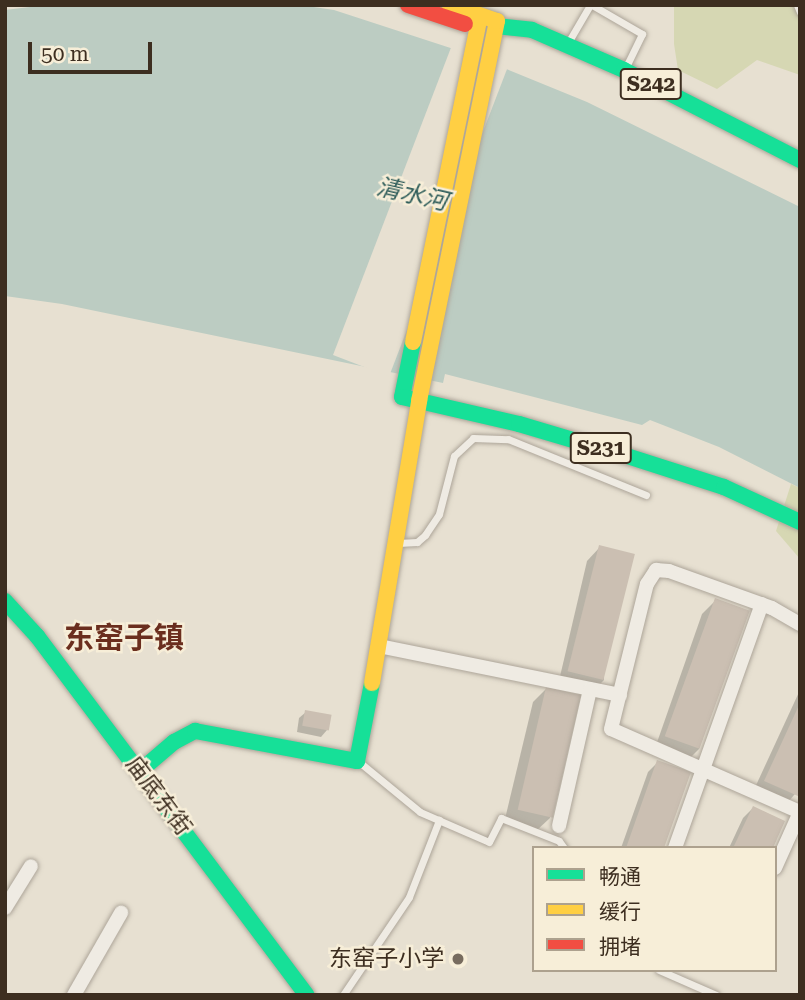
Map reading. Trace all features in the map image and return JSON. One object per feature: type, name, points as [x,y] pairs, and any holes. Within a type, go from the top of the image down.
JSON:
[{"type":"main road","points":[[408,5],[478,16]]},
{"type":"main road","points":[[140,771],[174,742],[195,731],[357,761],[379,646],[411,440],[496,21],[450,5]]},
{"type":"main road","points":[[411,440],[400,407],[478,16]]},
{"type":"main road","name":"S242","points":[[496,21],[532,30],[624,70],[800,160]]},
{"type":"main road","name":"S231","points":[[402,397],[441,405],[627,456],[724,487],[800,522]]},
{"type":"main road","name":"庙底东街","points":[[5,601],[37,636],[307,995]]},
{"type":"street","points":[[777,864],[800,812],[611,729],[648,584],[656,570],[669,571],[762,604],[800,624]]},
{"type":"street","points":[[676,846],[762,604]]},
{"type":"street","points":[[379,646],[620,695]]},
{"type":"street","points":[[559,826],[590,689]]},
{"type":"street","points":[[5,908],[31,866]]},
{"type":"street","points":[[74,995],[121,913]]},
{"type":"lane","points":[[566,45],[591,5],[642,34],[624,70]]},
{"type":"lane","points":[[797,5],[800,12]]},
{"type":"lane","points":[[396,543],[417,542],[425,535],[439,514],[454,456],[473,438],[508,439],[646,495]]},
{"type":"lane","points":[[357,761],[403,800],[439,820],[489,842],[501,818],[559,841],[563,846]]},
{"type":"lane","points":[[343,995],[409,897],[439,820]]},
{"type":"lane","points":[[664,972],[716,995]]},
{"type":"green space","points":[[674,5],[800,5],[800,75],[757,60],[717,89],[678,70],[674,44]]},
{"type":"green space","points":[[791,484],[800,488],[800,559],[776,531]]},
{"type":"water","name":"清水河","points":[[46,5],[300,5],[334,10],[472,55],[587,102],[800,207],[800,488],[719,447],[650,420],[642,425],[445,374],[443,383],[62,304],[5,296],[5,10]]},
{"type":"pier","points":[[452,45],[508,67],[389,376],[333,355]]},
{"type":"building","points":[[599,545],[635,554],[603,680],[568,671]]},
{"type":"building","points":[[715,598],[750,611],[699,749],[665,736]]},
{"type":"building","points":[[546,687],[581,695],[553,818],[518,810]]},
{"type":"building","points":[[800,703],[800,793],[798,796],[764,781]]},
{"type":"building","points":[[305,710],[332,715],[329,730],[302,726]]},
{"type":"building","points":[[657,760],[691,772],[665,846],[627,846]]},
{"type":"building","points":[[753,806],[785,821],[774,846],[734,846]]},
{"type":"traffic: fast","points":[[496,26],[532,30],[624,70],[800,160]]},
{"type":"traffic: fast","points":[[413,342],[402,397],[519,424],[627,456],[724,487],[800,522]]},
{"type":"traffic: fast","points":[[5,601],[37,636],[307,995]]},
{"type":"traffic: fast","points":[[140,771],[174,742],[195,731],[357,761],[372,683]]},
{"type":"traffic: slow","points":[[419,401],[497,21],[450,5]]},
{"type":"traffic: slow","points":[[413,342],[480,16]]},
{"type":"traffic: slow","points":[[372,683],[419,401]]},
{"type":"traffic: jam","points":[[408,5],[465,24]]},
{"type":"place","name":"东窑子小学","points":[[458,959]]},
{"type":"district","name":"东窑子镇","points":[[124,638]]}]
